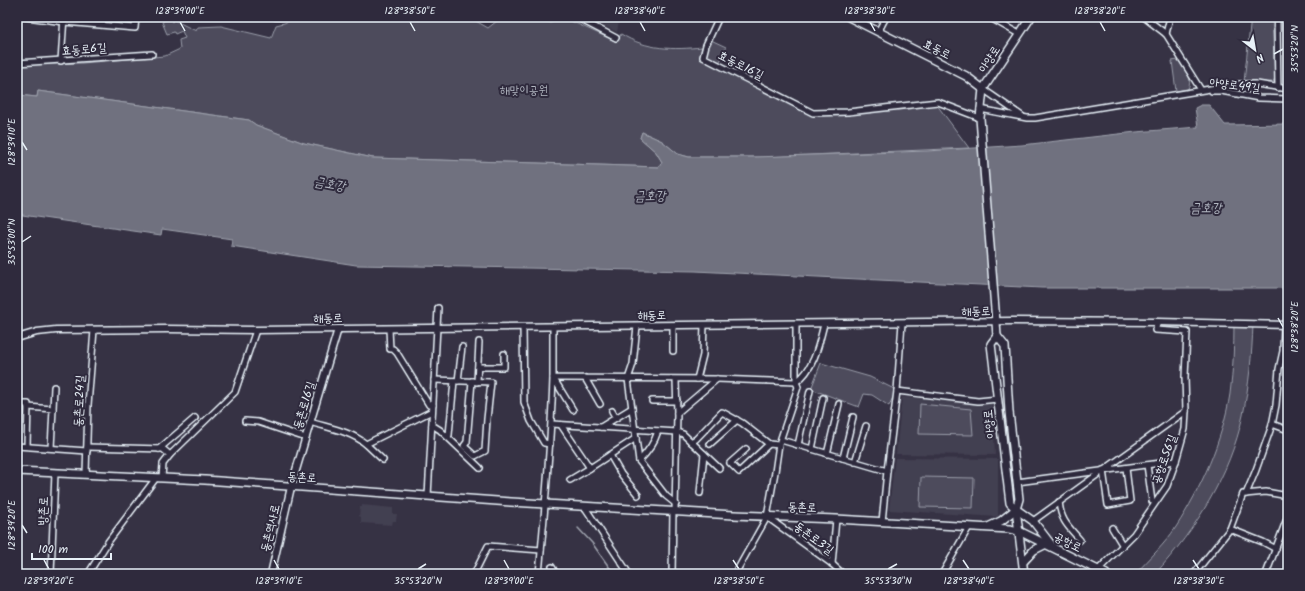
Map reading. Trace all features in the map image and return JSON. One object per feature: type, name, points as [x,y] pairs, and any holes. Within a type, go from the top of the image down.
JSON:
[{"type":"main road","name":"효동로","points":[[849,17],[966,76],[983,89]]},
{"type":"main road","name":"아양로","points":[[1024,574],[1016,509],[1019,499],[1005,346],[997,336],[980,109],[983,89],[1031,17]]},
{"type":"main road","name":"아양로","points":[[997,336],[991,344],[1010,503],[1016,509]]},
{"type":"main road","name":"동촌로","points":[[17,471],[159,478],[674,512],[836,519],[1009,529],[1019,531]]},
{"type":"main road","points":[[986,528],[1002,521],[1016,509],[1033,521],[1054,548]]},
{"type":"main road","name":"공항로","points":[[1019,531],[1106,574]]},
{"type":"main road","points":[[1022,562],[1034,550],[1046,544]]},
{"type":"street","points":[[27,17],[135,28],[136,17]]},
{"type":"street","points":[[276,17],[282,17]]},
{"type":"street","points":[[576,17],[616,38]]},
{"type":"street","name":"효동로16길","points":[[719,17],[706,45],[703,57],[813,113],[847,112],[938,102],[980,118]]},
{"type":"street","points":[[878,32],[886,17]]},
{"type":"street","points":[[989,17],[1019,34]]},
{"type":"street","name":"아양로49길","points":[[1144,17],[1166,34],[1201,90],[1259,98],[1288,99]]},
{"type":"street","points":[[1166,34],[1170,17]]},
{"type":"street","points":[[1277,17],[1278,88]]},
{"type":"street","points":[[61,61],[64,20]]},
{"type":"street","name":"효동로6길","points":[[17,63],[152,54]]},
{"type":"street","points":[[980,109],[1024,118],[1035,118],[1240,84],[1257,84],[1288,89]]},
{"type":"street","points":[[983,89],[1024,118]]},
{"type":"street","points":[[428,496],[438,308]]},
{"type":"street","name":"해동로","points":[[17,338],[37,332],[56,330],[389,329],[1013,321],[1286,325]]},
{"type":"street","name":"공항로56길","points":[[1098,570],[1134,534],[1167,486],[1185,429],[1187,332],[1155,330],[1158,322]]},
{"type":"street","points":[[882,522],[897,392],[902,323]]},
{"type":"street","points":[[735,574],[767,517],[780,442],[798,387],[796,382],[796,324]]},
{"type":"street","points":[[553,378],[676,380],[717,379],[796,382],[803,378],[814,359],[824,324]]},
{"type":"street","points":[[696,379],[703,355],[704,325]]},
{"type":"street","points":[[1194,574],[1230,529],[1243,494],[1256,470],[1272,424],[1276,405],[1286,325]]},
{"type":"street","points":[[637,326],[633,364],[628,379],[639,461],[666,496],[676,504]]},
{"type":"street","points":[[673,326],[673,351]]},
{"type":"street","points":[[523,327],[524,402],[531,421],[538,434],[544,443],[550,444]]},
{"type":"street","points":[[539,574],[552,424],[553,327]]},
{"type":"street","name":"동촌로16길","points":[[291,487],[338,329]]},
{"type":"street","points":[[389,329],[390,349],[393,349],[397,353],[429,405],[433,405]]},
{"type":"street","name":"동촌로24길","points":[[86,474],[88,405],[94,330]]},
{"type":"street","points":[[88,574],[108,542],[159,478],[163,464],[170,455],[235,392],[256,330]]},
{"type":"street","points":[[434,380],[474,381],[491,382],[485,451],[475,456],[464,446],[467,442],[474,381],[478,367],[479,342]]},
{"type":"street","points":[[448,437],[462,347]]},
{"type":"street","points":[[478,367],[504,367],[504,354]]},
{"type":"street","points":[[553,378],[573,410]]},
{"type":"street","points":[[585,378],[600,404]]},
{"type":"street","points":[[677,413],[717,379]]},
{"type":"street","points":[[672,574],[674,512],[676,504],[676,380]]},
{"type":"street","points":[[51,448],[54,387]]},
{"type":"street","points":[[798,445],[810,391]]},
{"type":"street","points":[[897,392],[978,401],[998,399]]},
{"type":"street","points":[[812,449],[823,398]]},
{"type":"street","points":[[652,402],[677,401]]},
{"type":"street","points":[[17,404],[28,404],[28,407],[53,409]]},
{"type":"street","points":[[827,454],[839,404]]},
{"type":"street","points":[[27,446],[28,407]]},
{"type":"street","points":[[601,427],[632,408]]},
{"type":"street","points":[[366,444],[432,411]]},
{"type":"street","points":[[612,411],[616,418]]},
{"type":"street","points":[[1033,521],[1186,411]]},
{"type":"street","points":[[691,442],[696,439],[722,412],[742,423],[769,444]]},
{"type":"street","points":[[843,458],[853,417]]},
{"type":"street","points":[[159,449],[195,418]]},
{"type":"street","points":[[710,444],[736,420]]},
{"type":"street","points":[[245,421],[258,422],[306,438]]},
{"type":"street","points":[[310,422],[359,438],[383,460]]},
{"type":"street","points":[[552,424],[677,432],[683,434],[719,468]]},
{"type":"street","points":[[1272,424],[1288,430]]},
{"type":"street","points":[[432,425],[448,437],[480,468]]},
{"type":"street","points":[[561,425],[590,468]]},
{"type":"street","points":[[855,462],[866,426]]},
{"type":"street","points":[[179,431],[187,439]]},
{"type":"street","points":[[639,461],[654,443],[658,431]]},
{"type":"street","points":[[570,480],[636,438]]},
{"type":"street","points":[[746,449],[730,463],[739,472],[769,444],[780,442],[798,445],[887,471]]},
{"type":"street","points":[[17,446],[87,449],[163,449],[170,455]]},
{"type":"street","points":[[610,454],[621,474],[638,495]]},
{"type":"street","points":[[700,493],[704,454]]},
{"type":"street","points":[[1017,482],[1176,461]]},
{"type":"street","points":[[1147,465],[1152,500]]},
{"type":"street","points":[[1104,470],[1108,505],[1130,501],[1126,468]]},
{"type":"street","name":"방촌로","points":[[51,574],[55,473]]},
{"type":"street","name":"동촌역사로","points":[[271,574],[291,487]]},
{"type":"street","points":[[1243,494],[1266,492],[1288,496]]},
{"type":"street","points":[[1059,502],[1062,518],[1080,540]]},
{"type":"street","points":[[584,506],[629,574]]},
{"type":"street","points":[[1266,574],[1288,516]]},
{"type":"street","name":"동촌로3길","points":[[767,517],[832,564]]},
{"type":"street","name":"동촌로3길","points":[[832,564],[836,519]]},
{"type":"street","points":[[942,574],[969,527]]},
{"type":"street","points":[[1112,528],[1123,546]]},
{"type":"street","points":[[1230,529],[1263,542],[1276,549]]},
{"type":"street","points":[[474,574],[488,546],[541,550]]},
{"type":"street","points":[[832,564],[843,574]]},
{"type":"street","points":[[552,567],[556,574]]},
{"type":"shaded area","points":[[584,17],[620,17],[617,32]]},
{"type":"shaded area","points":[[902,397],[992,404],[995,455],[896,454]]},
{"type":"shaded area","points":[[895,458],[998,459],[998,517],[889,510]]},
{"type":"shaded area","points":[[362,505],[393,508],[393,514],[397,514],[396,521],[393,521],[392,525],[361,523],[361,517],[359,516],[360,507],[362,507]]},
{"type":"green space","name":"해맞이공원","points":[[298,17],[469,17],[488,28],[502,17],[539,17],[551,23],[555,17],[562,17],[617,42],[621,34],[640,43],[660,48],[702,47],[700,57],[809,114],[847,114],[937,105],[969,148],[764,157],[689,157],[678,154],[662,141],[642,132],[640,138],[656,152],[662,162],[660,167],[373,158],[304,143],[256,125],[249,120],[38,91],[37,97],[17,95],[17,65],[82,63],[165,56],[180,49],[179,40],[185,38],[182,31],[175,34],[174,32],[167,34],[162,22],[168,18],[172,22],[174,20],[196,31],[198,27],[221,26],[271,38],[276,25]]},
{"type":"green space","points":[[1251,17],[1272,17],[1275,78],[1273,82],[1244,82]]},
{"type":"green space","points":[[711,40],[726,47],[726,50],[719,63],[707,57],[706,53]]},
{"type":"green space","points":[[1178,60],[1188,73],[1190,80],[1188,89],[1176,91],[1172,61]]},
{"type":"green space","points":[[1234,324],[1253,324],[1250,370],[1245,404],[1230,459],[1210,500],[1170,557],[1155,574],[1138,574],[1136,573],[1157,551],[1176,527],[1194,497],[1210,463],[1227,411],[1230,394]]},
{"type":"green space","points":[[821,363],[870,377],[896,390],[889,406],[872,395],[864,394],[859,407],[811,389]]},
{"type":"green space","points":[[920,404],[971,409],[973,435],[919,434]]},
{"type":"green space","points":[[921,477],[974,478],[973,508],[920,507]]},
{"type":"water","name":"금호강","points":[[38,91],[249,120],[256,125],[304,143],[373,158],[659,167],[662,162],[656,152],[640,138],[642,132],[662,141],[678,154],[689,157],[755,157],[927,151],[1022,145],[1136,132],[1198,127],[1195,108],[1201,105],[1209,105],[1225,125],[1288,124],[1288,288],[1042,288],[695,271],[356,265],[231,246],[232,239],[162,229],[161,235],[22,215],[17,208],[17,95],[37,97]]},
{"type":"waterway","points":[[578,528],[592,543],[614,574]]}]
